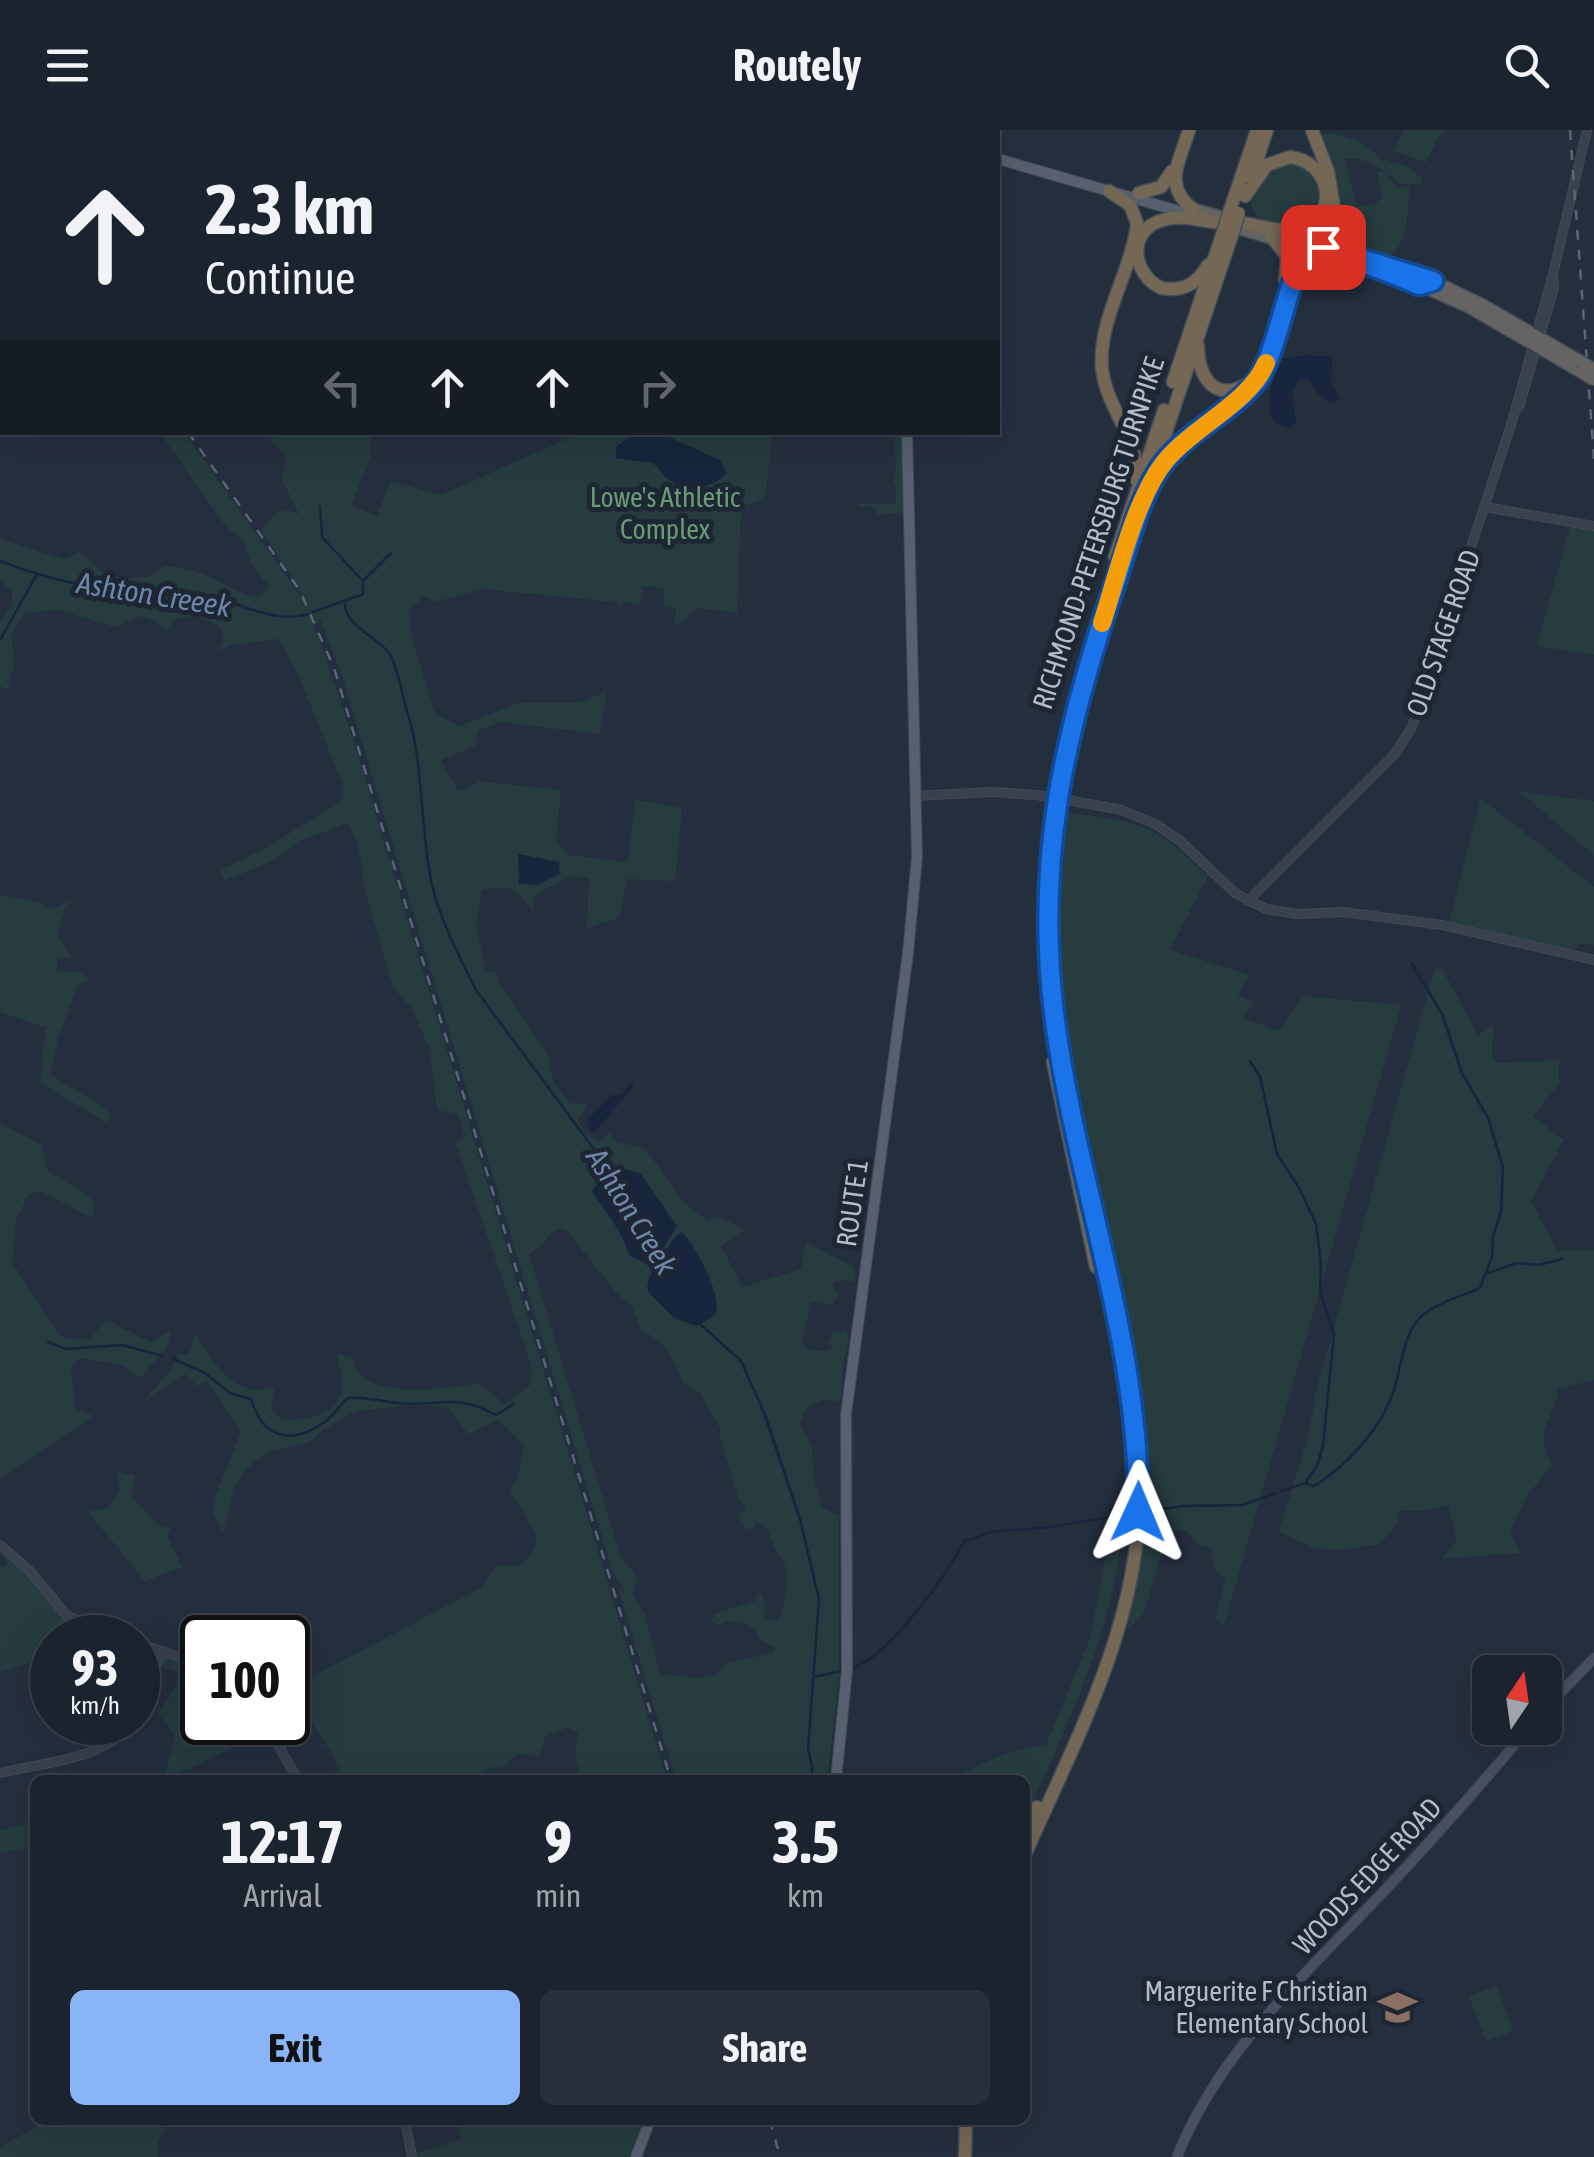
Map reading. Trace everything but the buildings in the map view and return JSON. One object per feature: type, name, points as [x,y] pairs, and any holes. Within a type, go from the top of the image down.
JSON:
[{"type":"highway","points":[[1138,193],[1156,190],[1166,183],[1186,130]]},
{"type":"highway","points":[[1186,130],[1175,186],[1180,198],[1193,209],[1238,216],[1276,229],[1302,227],[1318,216],[1326,193],[1318,170],[1304,160],[1290,157],[1267,165],[1245,196]]},
{"type":"highway","name":"RICHMOND-PETERSBURG TURNPIKE","points":[[1238,216],[1257,130]]},
{"type":"highway","name":"RICHMOND-PETERSBURG TURNPIKE","points":[[1030,1844],[1109,1661],[1130,1584],[1139,1463],[1132,1399],[1061,1061],[1050,983],[1048,904],[1053,819],[1069,730],[1139,499],[1217,250],[1225,230],[1238,216],[1267,130]]},
{"type":"highway","points":[[1312,130],[1328,171],[1338,232],[1364,260]]},
{"type":"highway","points":[[1109,191],[1130,205],[1137,226],[1106,332],[1102,360],[1108,393],[1134,450],[1139,499]]},
{"type":"highway","points":[[1238,216],[1432,285],[1585,368],[1594,380]]},
{"type":"highway","points":[[1217,250],[1200,277],[1179,289],[1166,290],[1150,282],[1137,258],[1141,236],[1154,223],[1183,218],[1272,238],[1432,285]]},
{"type":"highway","name":"RICHMOND-PETERSBURG TURNPIKE","points":[[1030,1821],[1104,1649],[1119,1595],[1130,1513],[1130,1452],[1123,1392],[1054,1067],[1042,989],[1039,917],[1044,828],[1058,742],[1078,669],[1198,337],[1225,230]]},
{"type":"highway","points":[[1198,337],[1199,366],[1212,386],[1233,390],[1254,377],[1262,362],[1288,268],[1286,252],[1272,238]]},
{"type":"highway","points":[[1139,499],[1170,455],[1257,380],[1299,265],[1325,254]]},
{"type":"highway","points":[[957,2157],[958,2125]]},
{"type":"highway","points":[[966,2125],[966,2157]]},
{"type":"main road","points":[[1000,155],[1193,209]]},
{"type":"main road","points":[[1000,156],[1225,230]]},
{"type":"main road","points":[[1057,176],[1093,183],[1095,180]]},
{"type":"main road","name":"ROUTE 1","points":[[836,1775],[847,1670],[846,1414],[908,953],[917,857],[917,577],[910,435]]},
{"type":"main road","points":[[1562,1691],[1594,1658]]},
{"type":"main road","name":"WOODS EDGE ROAD","points":[[1176,2157],[1203,2101],[1254,2032],[1514,1745]]},
{"type":"main road","points":[[636,2157],[648,2125]]},
{"type":"street","name":"OLD STAGE ROAD","points":[[1248,901],[1394,755],[1406,738],[1429,682],[1512,425],[1587,130]]},
{"type":"street","points":[[1485,507],[1594,526]]},
{"type":"street","points":[[916,796],[992,792],[1122,810],[1157,825],[1248,901],[1284,913],[1333,911],[1442,924],[1594,960]]},
{"type":"street","points":[[0,1546],[30,1571],[66,1615]]},
{"type":"street","points":[[160,1656],[162,1651],[180,1657]]},
{"type":"street","points":[[0,1772],[100,1750],[108,1745]]},
{"type":"street","points":[[278,1745],[295,1775]]},
{"type":"street","points":[[406,2125],[412,2157]]},
{"type":"green space","points":[[1404,130],[1446,130],[1426,162],[1394,151]]},
{"type":"green space","points":[[1332,133],[1364,144],[1379,158],[1406,166],[1422,178],[1420,184],[1401,184],[1382,170],[1370,163],[1345,159],[1357,206],[1375,204],[1382,197],[1378,171],[1387,174],[1397,187],[1410,187],[1404,235],[1387,258],[1353,242],[1344,228],[1335,193],[1335,168],[1321,134]]},
{"type":"green space","points":[[1285,162],[1310,170],[1317,185],[1317,203],[1303,221],[1263,223],[1250,204],[1263,179]]},
{"type":"green space","name":"Lowe's Athletic Complex","points":[[161,435],[186,435],[302,599],[305,598],[261,530],[280,509],[299,514],[282,480],[286,456],[270,440],[277,435],[370,435],[370,458],[351,506],[377,516],[391,481],[441,495],[576,435],[772,435],[766,494],[762,500],[741,507],[737,613],[698,608],[675,627],[676,608],[664,607],[664,589],[643,586],[640,604],[622,602],[621,609],[615,602],[483,589],[435,602],[425,596],[409,610],[411,634],[435,714],[460,726],[519,703],[580,702],[606,692],[600,734],[500,722],[477,731],[475,746],[441,760],[457,789],[467,790],[478,781],[561,790],[556,840],[568,855],[628,862],[635,800],[682,807],[675,881],[627,879],[619,918],[587,928],[589,878],[572,876],[535,894],[533,913],[512,890],[482,890],[476,921],[485,972],[496,972],[500,984],[550,1057],[552,1077],[562,1094],[571,1104],[585,1103],[587,1107],[578,1120],[587,1136],[600,1141],[609,1133],[617,1142],[646,1149],[682,1201],[708,1221],[717,1216],[745,1230],[721,1246],[742,1287],[801,1269],[806,1242],[853,1266],[856,1283],[832,1283],[838,1294],[833,1305],[811,1302],[802,1341],[807,1348],[822,1351],[834,1348],[827,1343],[833,1333],[846,1330],[849,1337],[841,1399],[825,1399],[807,1406],[800,1424],[812,1445],[813,1475],[822,1507],[839,1516],[839,1677],[828,1775],[674,1775],[618,1588],[625,1592],[613,1573],[341,673],[320,619],[314,625],[350,729],[665,1775],[580,1775],[575,1754],[578,1732],[567,1727],[545,1737],[539,1758],[515,1756],[506,1767],[493,1767],[474,1775],[341,1775],[310,1717],[310,1678],[481,1588],[497,1566],[522,1565],[534,1549],[537,1537],[510,1490],[518,1477],[524,1445],[499,1420],[468,1434],[448,1408],[419,1404],[356,1411],[322,1430],[310,1442],[269,1452],[248,1467],[235,1486],[223,1533],[213,1512],[215,1497],[241,1432],[207,1381],[197,1386],[185,1374],[140,1405],[171,1370],[179,1354],[189,1355],[195,1333],[217,1366],[237,1383],[260,1390],[274,1387],[271,1408],[283,1420],[311,1417],[335,1404],[342,1383],[337,1354],[353,1358],[359,1373],[383,1386],[416,1389],[479,1383],[504,1404],[530,1385],[532,1367],[455,1141],[465,1137],[458,1114],[437,1110],[430,1049],[411,1008],[393,987],[365,890],[358,843],[348,823],[304,839],[271,862],[225,880],[219,871],[268,847],[343,796],[342,783],[298,674],[278,639],[232,645],[218,651],[224,638],[220,626],[197,616],[176,620],[166,632],[156,621],[141,616],[116,627],[58,610],[25,613],[11,634],[14,662],[8,690],[0,686],[0,621],[12,605],[12,591],[0,580],[0,539],[64,559],[80,552],[110,579],[149,577],[165,566],[196,572],[241,593],[260,596],[269,587],[250,560],[243,541],[227,528]],"holes":[[[553,1231],[567,1231],[619,1296],[631,1304],[641,1330],[664,1346],[683,1383],[699,1392],[720,1428],[738,1497],[747,1510],[739,1513],[740,1523],[750,1530],[755,1526],[754,1519],[769,1530],[785,1566],[786,1586],[777,1621],[765,1619],[763,1596],[758,1592],[755,1601],[714,1614],[711,1621],[718,1625],[729,1621],[750,1625],[760,1640],[775,1647],[773,1653],[726,1663],[717,1675],[697,1678],[660,1674],[645,1615],[633,1594],[637,1577],[620,1555],[529,1254]]]},
{"type":"green space","points":[[894,435],[904,435],[904,512],[879,515],[872,507],[859,507],[857,504],[896,504]]},
{"type":"green space","points":[[1570,526],[1594,531],[1594,655],[1537,646]]},
{"type":"green space","points":[[1513,791],[1594,801],[1594,856],[1525,796]]},
{"type":"green space","points":[[1481,798],[1594,887],[1594,945],[1580,944],[1571,953],[1449,923]]},
{"type":"green space","points":[[1064,812],[1110,818],[1144,828],[1173,845],[1208,876],[1170,950],[1250,975],[1238,995],[1254,1002],[1243,1018],[1279,1031],[1302,996],[1401,1005],[1224,1625],[1215,1619],[1226,1578],[1215,1571],[1211,1549],[1198,1545],[1187,1531],[1169,1529],[1144,1613],[1128,1630],[1146,1470],[1138,1395],[1068,1036],[1059,965],[1056,881]]},
{"type":"green space","points":[[0,895],[38,901],[52,909],[76,898],[65,909],[57,935],[72,957],[57,959],[57,971],[77,972],[90,978],[77,986],[50,1074],[111,1112],[108,1123],[40,1083],[46,1028],[0,1012]]},
{"type":"green space","points":[[1435,968],[1442,969],[1478,1035],[1493,1024],[1492,1054],[1497,1063],[1559,1060],[1559,1084],[1533,1116],[1564,1140],[1531,1202],[1557,1250],[1594,1250],[1594,1380],[1558,1389],[1544,1434],[1552,1465],[1527,1496],[1510,1531],[1520,1553],[1442,1559],[1457,1540],[1448,1506],[1399,1510],[1396,1525],[1380,1544],[1328,1550],[1279,1531]]},
{"type":"green space","points":[[0,1123],[42,1145],[47,1170],[94,1199],[92,1218],[41,1191],[29,1194],[16,1220],[12,1262],[57,1332],[68,1339],[89,1339],[106,1320],[150,1342],[171,1331],[167,1347],[140,1378],[123,1365],[81,1358],[70,1369],[76,1409],[93,1416],[0,1478]]},
{"type":"green space","points":[[117,1471],[135,1476],[131,1496],[158,1525],[170,1528],[167,1536],[182,1567],[145,1581],[88,1512],[109,1507],[120,1489]]},
{"type":"green space","points":[[1124,1517],[1101,1634],[1074,1709],[1030,1808],[1030,1775],[959,1775],[1007,1754],[1046,1745],[1091,1636],[1112,1519]]},
{"type":"green space","points":[[0,1548],[22,1563],[59,1609],[72,1615],[30,1615],[30,1663],[0,1672],[0,1569],[8,1564]]},
{"type":"green space","points":[[160,1651],[180,1657],[180,1673],[160,1666]]},
{"type":"green space","points":[[180,1677],[180,1745],[238,1745],[165,1775],[175,1736],[160,1712]]},
{"type":"green space","points":[[30,1822],[30,1847],[0,1853],[0,1830]]},
{"type":"green space","points":[[1497,1986],[1513,2031],[1486,2041],[1469,1996]]},
{"type":"green space","points":[[38,2125],[167,2125],[158,2141],[158,2157],[0,2157],[0,2148]]},
{"type":"green space","points":[[456,2125],[643,2125],[631,2157],[415,2157],[462,2139]]},
{"type":"water","points":[[1305,355],[1332,357],[1331,383],[1341,399],[1332,403],[1319,395],[1309,379],[1299,378],[1292,395],[1296,422],[1290,429],[1277,424],[1269,413],[1270,391],[1280,359]]},
{"type":"water","points":[[632,435],[664,435],[720,460],[727,473],[708,485],[685,487],[668,479],[653,463],[616,458],[616,447]]},
{"type":"water","points":[[518,854],[559,862],[560,874],[537,885],[519,884]]},
{"type":"water","points":[[634,1079],[632,1088],[591,1132],[587,1120],[612,1095],[621,1095]]},
{"type":"water","points":[[630,1170],[640,1173],[677,1226],[655,1261],[648,1264],[630,1256],[619,1231],[592,1191],[609,1176]]},
{"type":"water","points":[[682,1232],[706,1270],[717,1304],[712,1317],[696,1326],[674,1318],[647,1288],[650,1276],[676,1235]]},
{"type":"waterway","points":[[320,506],[322,537],[361,579]]},
{"type":"waterway","points":[[313,612],[363,594],[363,581],[391,553]]},
{"type":"waterway","name":"Ashton Creeek","points":[[0,561],[93,587],[212,598],[284,617],[309,614]]},
{"type":"waterway","points":[[0,640],[36,576]]},
{"type":"waterway","name":"Ashton Creek","points":[[345,604],[350,619],[389,653],[397,670],[416,749],[432,885],[451,939],[476,990],[602,1160],[609,1177]]},
{"type":"waterway","points":[[1281,1491],[1305,1483],[1314,1486],[1361,1446],[1387,1407],[1413,1327],[1431,1309],[1480,1288],[1492,1257],[1493,1236],[1501,1212],[1503,1167],[1488,1118],[1462,1073],[1442,1014],[1412,964]]},
{"type":"waterway","points":[[1250,1061],[1260,1077],[1277,1154],[1316,1224],[1320,1292],[1334,1334],[1323,1446],[1317,1466],[1306,1482]]},
{"type":"waterway","points":[[1486,1274],[1516,1263],[1539,1265],[1562,1259]]},
{"type":"waterway","name":"Ashton Creek","points":[[700,1324],[741,1361],[765,1415],[800,1519],[819,1599],[808,1750],[811,1775]]},
{"type":"waterway","points":[[48,1342],[66,1349],[122,1345],[163,1356]]},
{"type":"waterway","points":[[173,1359],[205,1373],[230,1393],[251,1399],[263,1423],[290,1436],[314,1429],[348,1398],[411,1404],[456,1402],[496,1415],[514,1404]]},
{"type":"waterway","points":[[1146,1511],[1242,1505],[1277,1493]]},
{"type":"waterway","points":[[852,1668],[899,1632],[946,1573],[964,1541],[992,1532],[1133,1513]]},
{"type":"waterway","points":[[814,1677],[845,1670]]},
{"type":"railway","points":[[1570,130],[1594,459]]},
{"type":"railway","points":[[190,435],[300,591],[334,668],[669,1775]]},
{"type":"railway","points":[[771,2125],[780,2157]]},
{"type":"slow traffic","points":[[1102,623],[1145,495],[1161,466],[1254,384],[1266,363]]},
{"type":"place","name":"Marguerite F Christian Elementary School","points":[[1398,2007]]},
{"type":"route","points":[[1138,1512],[1139,1463],[1132,1399],[1061,1061],[1052,998],[1048,904],[1055,803],[1078,698],[1145,495],[1170,455],[1257,380],[1299,265],[1325,254],[1419,285],[1433,281],[1323,247]]}]
